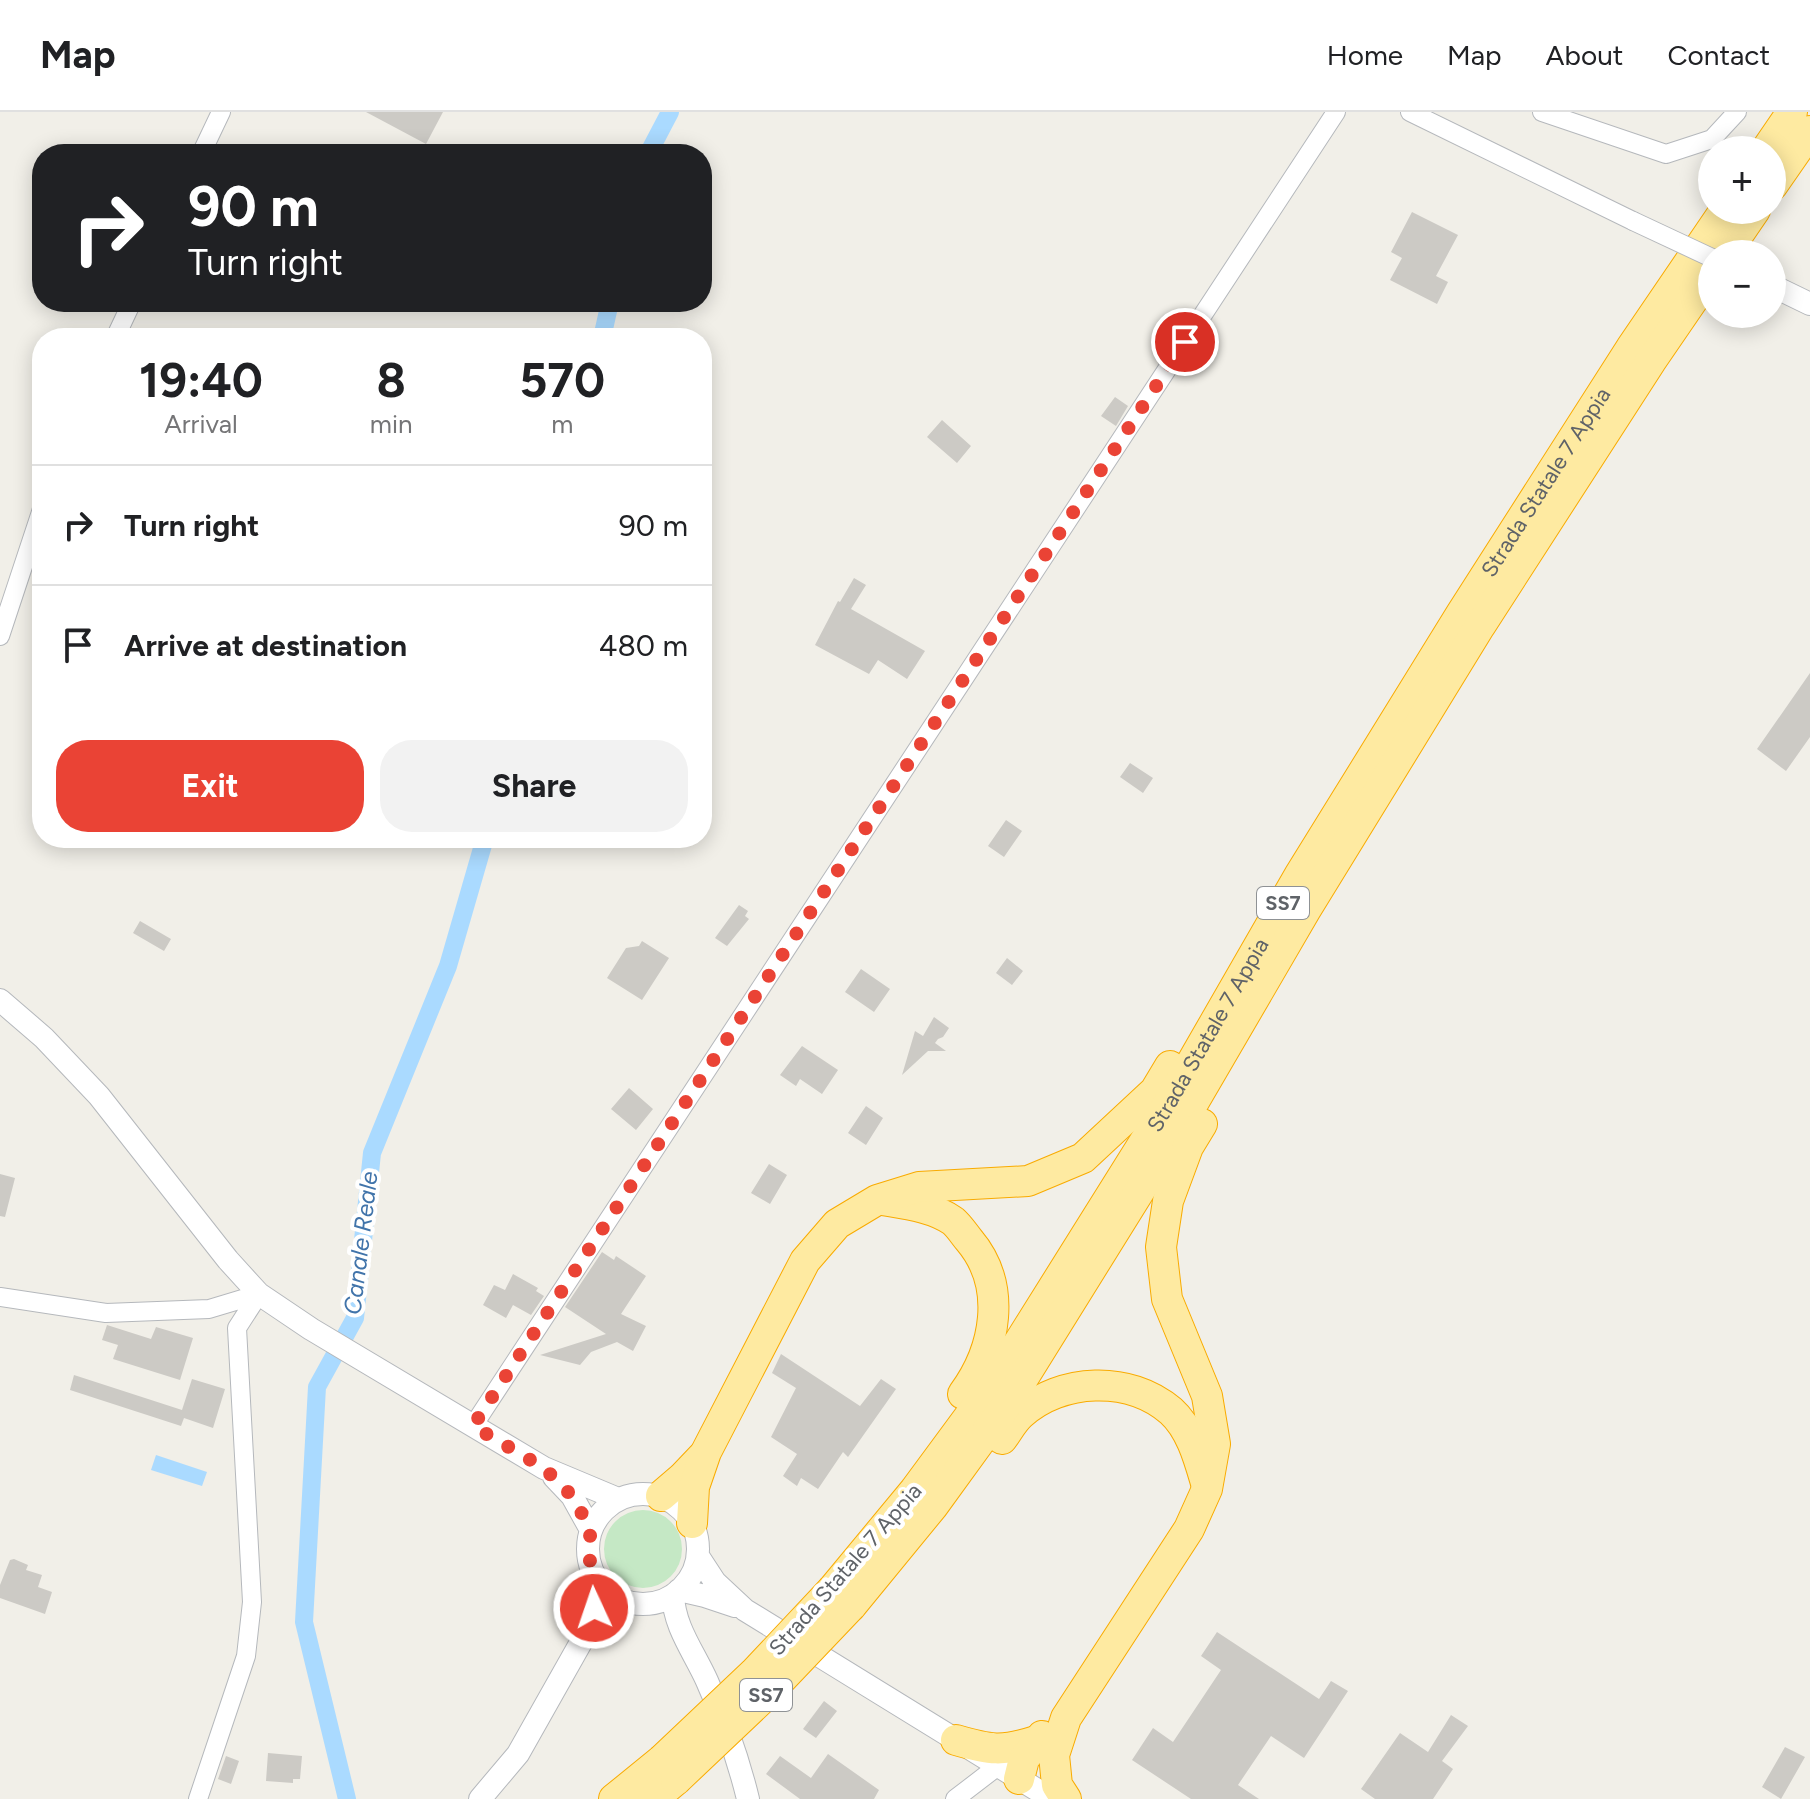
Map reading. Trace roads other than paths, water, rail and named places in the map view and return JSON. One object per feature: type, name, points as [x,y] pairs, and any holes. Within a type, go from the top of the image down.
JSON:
[{"type":"highway","points":[[1776,136],[1792,112]]},
{"type":"highway","points":[[1786,166],[1810,131]]},
{"type":"highway","name":"Strada Statale 7 Appia","points":[[842,1598],[915,1490],[991,1387],[1165,1109],[1299,876],[1478,587],[1631,348],[1715,224]]},
{"type":"highway","name":"Strada Statale 7 Appia","points":[[653,1799],[669,1770],[754,1673],[842,1598],[933,1506],[1007,1404],[1178,1129],[1305,911],[1480,626],[1698,292]]},
{"type":"highway","points":[[692,1523],[694,1487],[706,1452],[805,1261],[837,1224],[877,1200],[919,1187],[1028,1181],[1083,1158],[1155,1091],[1239,948],[1299,876]]},
{"type":"highway","points":[[1023,1758],[1066,1718],[1189,1529],[1207,1489],[1215,1444],[1207,1396],[1167,1299],[1161,1247],[1168,1201],[1188,1147],[1272,1000],[1305,911]]},
{"type":"highway","points":[[842,1598],[901,1478],[977,1375],[992,1337],[994,1298],[982,1255],[954,1221],[917,1205],[877,1200]]},
{"type":"highway","points":[[842,1598],[946,1517],[1020,1415],[1054,1393],[1094,1384],[1134,1391],[1171,1411],[1196,1447],[1207,1489]]},
{"type":"highway","points":[[661,1496],[706,1452]]},
{"type":"highway","points":[[956,1740],[1023,1758],[1057,1785],[1066,1799]]},
{"type":"highway","name":"Strada Statale 7 Appia","points":[[614,1799],[669,1770]]},
{"type":"street","points":[[206,144],[221,112]]},
{"type":"street","points":[[473,1426],[1336,112]]},
{"type":"street","points":[[1410,112],[1698,251]]},
{"type":"street","points":[[1542,112],[1666,154],[1712,139],[1737,112]]},
{"type":"street","points":[[1786,293],[1810,304]]},
{"type":"street","points":[[0,636],[32,539]]},
{"type":"street","points":[[0,1000],[44,1038],[99,1096],[228,1260],[259,1294],[311,1329],[544,1468],[618,1499]]},
{"type":"street","points":[[0,1297],[106,1313],[209,1309],[259,1294]]},
{"type":"street","points":[[198,1799],[246,1656],[252,1602],[237,1328],[259,1294]]},
{"type":"street","points":[[544,1468],[572,1496],[591,1530]]},
{"type":"street","points":[[680,1630],[643,1603],[622,1600],[600,1584],[591,1567],[588,1549],[591,1530],[597,1517],[618,1499],[646,1493],[661,1496],[684,1511],[692,1523],[698,1556],[694,1569],[676,1592],[673,1611],[706,1679],[738,1759],[748,1799]]},
{"type":"street","points":[[698,1556],[715,1582],[745,1610],[956,1740]]},
{"type":"street","points":[[480,1799],[518,1754],[584,1637],[600,1584]]},
{"type":"street","points":[[584,1637],[605,1614],[676,1592],[705,1596],[745,1610]]},
{"type":"street","points":[[955,1799],[1023,1758],[1052,1799]]},
{"type":"water","points":[[156,1455],[207,1472],[202,1486],[151,1470]]},
{"type":"waterway","name":"Canale Reale","points":[[653,144],[670,112]]},
{"type":"waterway","name":"Canale Reale","points":[[604,328],[608,312]]},
{"type":"waterway","name":"Canale Reale","points":[[347,1799],[304,1622],[317,1387],[355,1318],[372,1153],[448,966],[482,848]]}]
